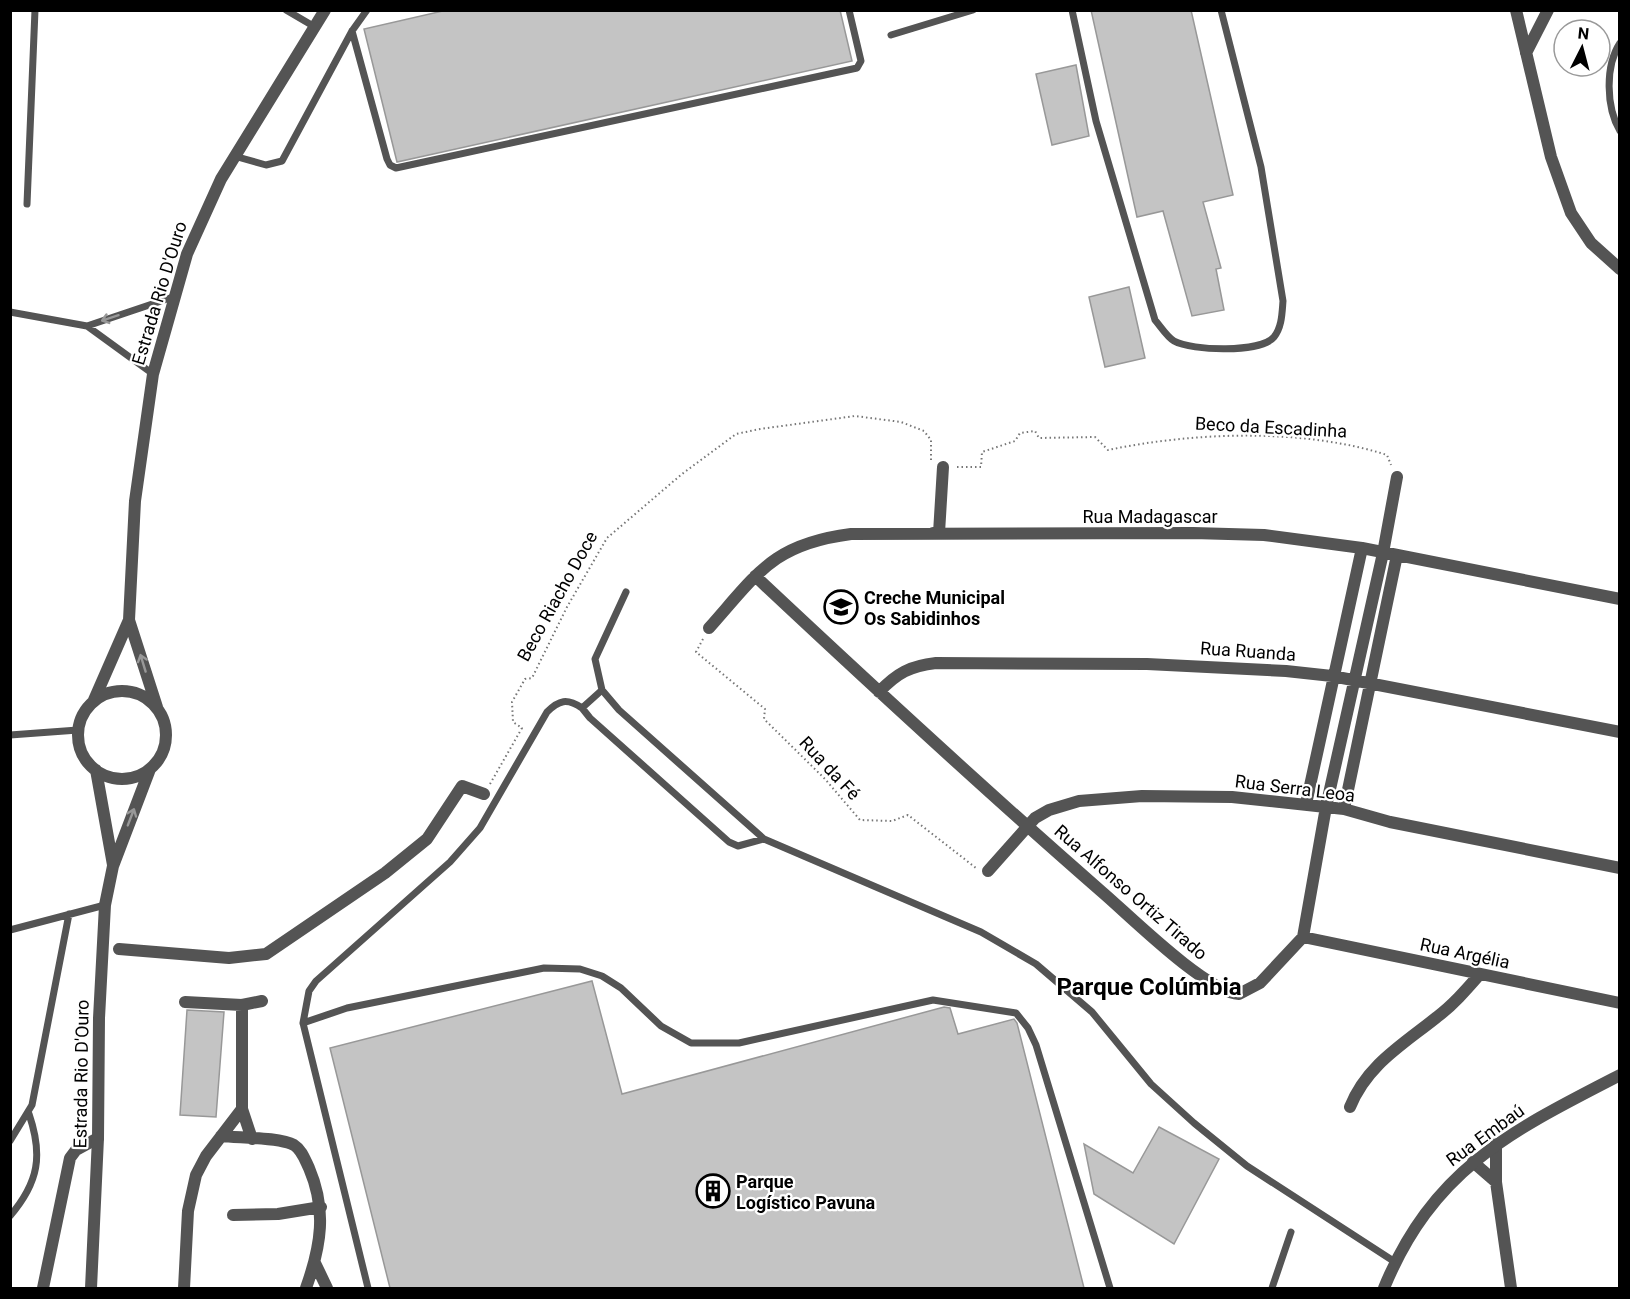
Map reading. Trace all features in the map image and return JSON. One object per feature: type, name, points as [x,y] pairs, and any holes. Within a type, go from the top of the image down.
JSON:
[{"type":"street","name":"Estrada Rio D'Ouro","points":[[156,707],[129,620],[135,501],[153,374],[173,297],[201,218],[234,156],[325,10]]},
{"type":"street","points":[[1516,10],[1551,158],[1571,213],[1591,243],[1620,269]]},
{"type":"street","points":[[1526,54],[1548,10]]},
{"type":"street","points":[[935,533],[943,467]]},
{"type":"street","points":[[1303,937],[1326,807],[1383,553],[1396,477]]},
{"type":"street","name":"Rua Madagascar","points":[[709,628],[755,576],[778,556],[810,542],[851,534],[1252,534],[1362,548],[1620,599]]},
{"type":"street","points":[[1306,804],[1332,676],[1362,548]]},
{"type":"street","points":[[1344,809],[1397,555]]},
{"type":"street","name":"Rua Alfonso Ortiz Tirado","points":[[755,576],[1028,827],[1169,950],[1225,992],[1239,994],[1250,990],[1303,937]]},
{"type":"street","name":"Estrada Rio D'Ouro","points":[[94,700],[129,620]]},
{"type":"street","name":"Rua Ruanda","points":[[879,692],[894,676],[906,669],[936,663],[1238,667],[1332,676],[1620,732]]},
{"type":"street","points":[[127,691],[138,694],[156,707],[166,728],[166,739],[158,761],[150,769],[129,778],[106,776],[96,770],[82,753],[78,730],[86,709],[94,700],[104,694],[127,691]]},
{"type":"street","name":"Estrada Rio D'Ouro","points":[[92,1287],[98,1137],[99,1018],[105,905],[113,866],[150,769]]},
{"type":"street","name":"Estrada Rio D'Ouro","points":[[96,770],[113,866]]},
{"type":"street","points":[[119,949],[229,958],[266,954],[385,873],[426,839],[462,786],[484,794]]},
{"type":"street","name":"Rua Serra Leoa","points":[[988,871],[1035,818],[1049,810],[1079,801],[1110,798],[1232,798],[1344,809],[1390,822],[1620,868]]},
{"type":"street","name":"Rua Argélia","points":[[1303,937],[1620,1003]]},
{"type":"street","points":[[1350,1107],[1362,1082],[1384,1057],[1438,1016],[1480,974]]},
{"type":"street","points":[[186,1002],[242,1005],[262,1001]]},
{"type":"street","points":[[242,1005],[242,1109],[252,1139]]},
{"type":"street","name":"Rua Embaú","points":[[1384,1288],[1395,1262],[1436,1197],[1473,1161],[1496,1144],[1556,1108],[1620,1075]]},
{"type":"street","points":[[184,1288],[188,1211],[196,1175],[206,1156],[242,1109]]},
{"type":"street","points":[[221,1136],[286,1143],[301,1151],[317,1188],[321,1207],[315,1263],[306,1288]]},
{"type":"street","points":[[43,1288],[70,1158],[76,1150],[98,1137]]},
{"type":"street","points":[[1496,1144],[1496,1182],[1511,1288]]},
{"type":"street","points":[[1473,1161],[1496,1182]]},
{"type":"street","points":[[233,1215],[278,1214],[321,1207]]},
{"type":"street","points":[[315,1263],[327,1288]]},
{"type":"lane","points":[[27,204],[34,10]]},
{"type":"lane","points":[[286,10],[315,27]]},
{"type":"lane","points":[[234,156],[266,165],[282,161],[352,31],[367,10]]},
{"type":"lane","points":[[352,31],[387,159],[390,165],[396,168],[857,68],[861,61],[849,10]]},
{"type":"lane","points":[[891,35],[973,10]]},
{"type":"lane","points":[[1072,10],[1096,121],[1155,320],[1174,341],[1192,346],[1225,349],[1265,345],[1275,336],[1281,322],[1283,301],[1262,166],[1221,10]]},
{"type":"lane","points":[[1620,43],[1615,50],[1609,84],[1615,123],[1620,131]]},
{"type":"lane","points":[[87,326],[173,297]]},
{"type":"lane","points":[[10,312],[87,326],[153,374]]},
{"type":"lane","points":[[626,592],[595,658],[602,690],[619,710],[764,838],[981,932],[1036,964],[1092,1012],[1151,1084],[1194,1123],[1247,1166],[1395,1262]]},
{"type":"lane","points":[[582,708],[602,690]]},
{"type":"lane","points":[[368,1288],[303,1023],[309,991],[316,981],[450,862],[480,828],[547,712],[562,701],[572,701],[729,842],[738,846],[764,838]]},
{"type":"lane","points":[[10,735],[78,730]]},
{"type":"lane","points":[[10,930],[105,905]]},
{"type":"lane","points":[[10,1141],[29,1114],[69,914]]},
{"type":"lane","points":[[303,1023],[347,1008],[544,968],[580,969],[602,976],[621,988],[662,1026],[691,1043],[739,1043],[933,1000],[1016,1013],[1028,1028],[1036,1045],[1110,1288]]},
{"type":"lane","points":[[10,1216],[19,1205],[37,1163],[36,1135],[29,1114]]},
{"type":"lane","points":[[1272,1288],[1291,1232]]},
{"type":"path","name":"Beco Riacho Doce","points":[[484,794],[522,728],[513,722],[512,702],[525,679],[532,678],[567,607],[608,538],[682,474],[736,434],[855,416],[901,422],[924,431],[931,440],[931,462],[943,467]]},
{"type":"path","name":"Beco da Escadinha","points":[[943,467],[981,467],[982,452],[1016,441],[1020,433],[1035,432],[1039,438],[1095,436],[1108,450],[1197,435],[1353,444],[1387,455],[1396,477]]},
{"type":"path","name":"Rua da Fé","points":[[709,628],[696,652],[765,709],[764,719],[825,779],[860,820],[892,821],[908,815],[972,867],[988,871]]},
{"type":"building","points":[[447,10],[840,10],[852,61],[397,162],[364,29]]},
{"type":"building","points":[[1091,10],[1191,10],[1233,195],[1203,202],[1221,268],[1216,269],[1224,310],[1192,316],[1163,211],[1137,217]]},
{"type":"building","points":[[1076,65],[1089,136],[1052,145],[1036,74]]},
{"type":"building","points":[[1129,287],[1145,358],[1105,367],[1089,297]]},
{"type":"building","name":"Parque Logístico Pavuna","points":[[592,981],[622,1094],[944,1007],[950,1008],[958,1034],[1014,1019],[1017,1023],[1084,1288],[390,1288],[330,1048]]},
{"type":"building","points":[[187,1010],[224,1012],[216,1117],[180,1115]]},
{"type":"building","points":[[1159,1127],[1219,1159],[1174,1244],[1094,1194],[1084,1144],[1133,1173]]},
{"type":"place","name":"Creche Municipal Os Sabidinhos","points":[[841,607]]},
{"type":"place","name":"Parque Logístico Pavuna","points":[[713,1191]]},
{"type":"district","name":"Parque Colúmbia","points":[[1149,987]]}]
